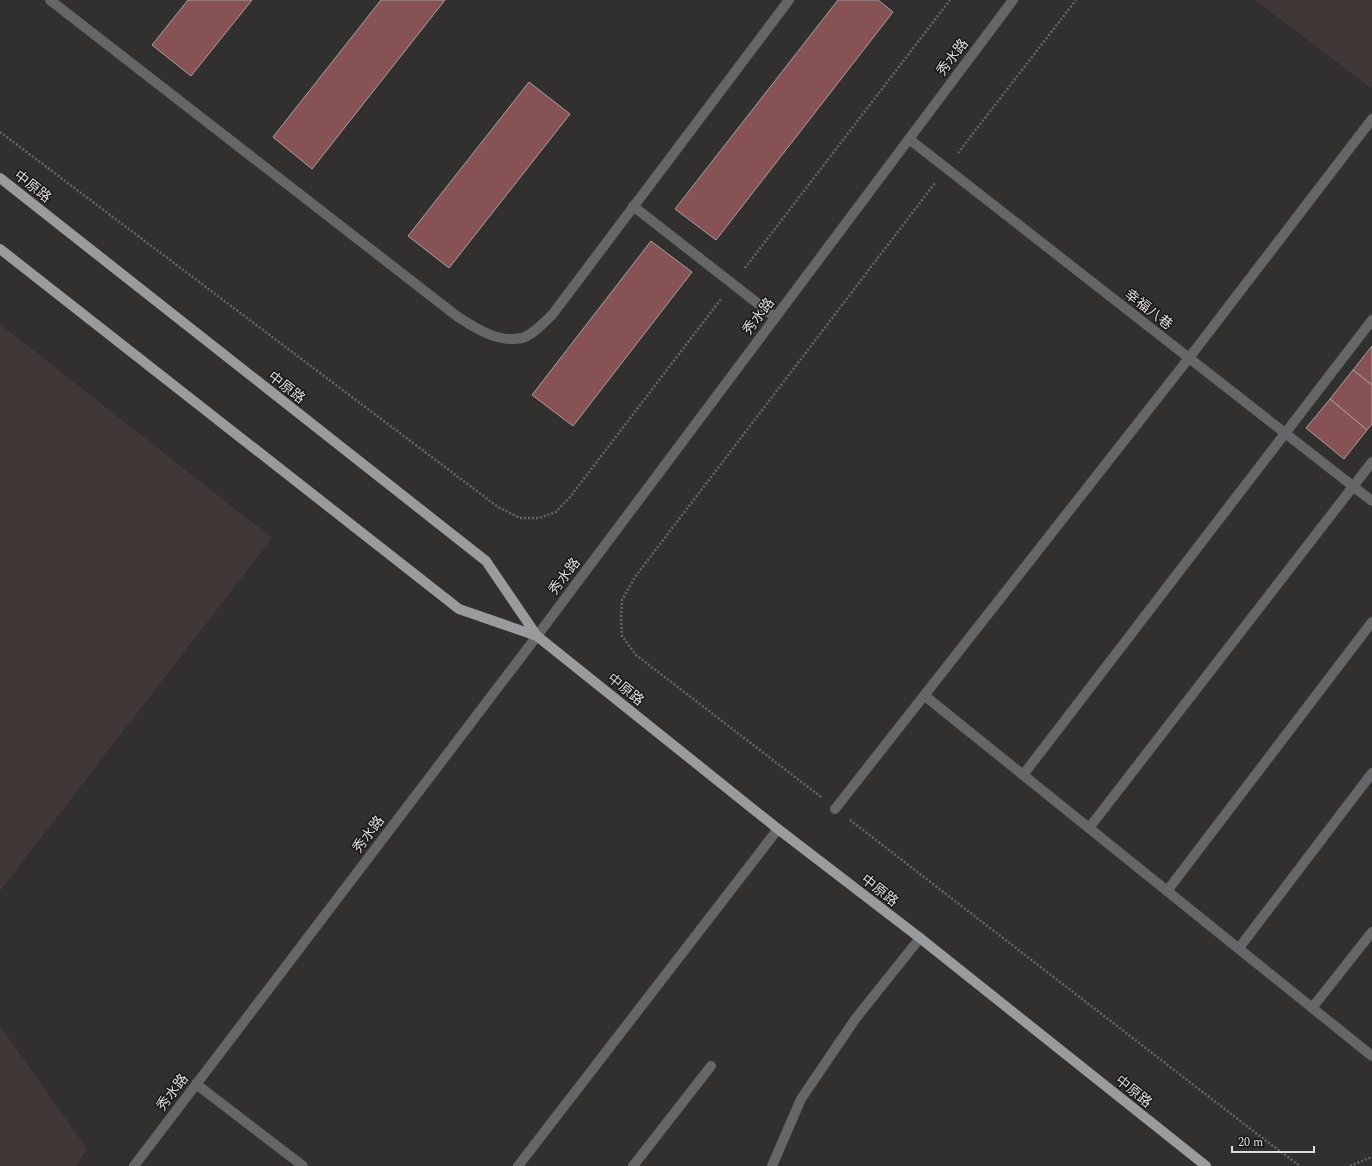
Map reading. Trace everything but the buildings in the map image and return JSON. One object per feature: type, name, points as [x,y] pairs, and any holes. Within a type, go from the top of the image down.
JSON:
[{"type":"main road","name":"中原路","points":[[0,178],[486,561],[537,636],[778,829],[920,938],[1206,1166]]},
{"type":"main road","name":"中原路","points":[[0,249],[459,609],[537,636]]},
{"type":"street","points":[[50,0],[458,317],[479,330],[502,338],[523,338],[552,316],[789,0]]},
{"type":"street","name":"秀水路","points":[[134,1166],[537,636],[1012,0]]},
{"type":"street","points":[[836,809],[1189,358],[1372,119]]},
{"type":"street","name":"幸福八巷","points":[[909,138],[1372,501]]},
{"type":"street","points":[[633,206],[775,317]]},
{"type":"street","points":[[1023,775],[1372,320]]},
{"type":"street","points":[[1089,828],[1372,462]]},
{"type":"street","points":[[1168,891],[1372,622]]},
{"type":"street","points":[[925,696],[1372,1056]]},
{"type":"street","points":[[1239,948],[1372,772]]},
{"type":"street","points":[[518,1166],[778,829]]},
{"type":"street","points":[[1312,1008],[1372,932]]},
{"type":"street","points":[[772,1166],[802,1099],[856,1018],[920,938]]},
{"type":"street","points":[[633,1166],[711,1066]]},
{"type":"street","points":[[196,1084],[303,1166]]},
{"type":"path","points":[[0,132],[498,507],[520,518],[539,518],[556,512],[570,497],[950,0]]},
{"type":"path","points":[[1076,0],[946,168],[635,577],[622,600],[622,636],[636,655],[1300,1166]]},
{"type":"path","points":[[1350,1166],[1372,1157]]},
{"type":"shaded area","points":[[1255,0],[1372,0],[1372,89]]},
{"type":"shaded area","points":[[0,324],[272,538],[0,891]]},
{"type":"shaded area","points":[[0,1026],[87,1149],[76,1166],[0,1166]]}]
